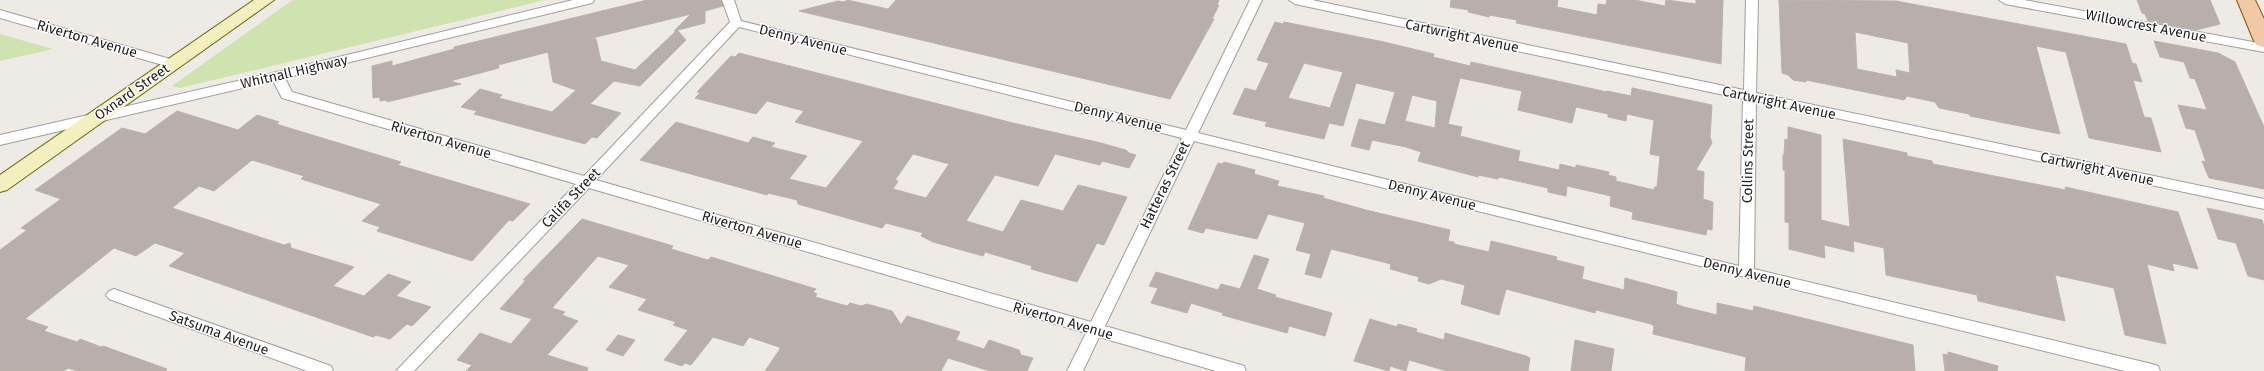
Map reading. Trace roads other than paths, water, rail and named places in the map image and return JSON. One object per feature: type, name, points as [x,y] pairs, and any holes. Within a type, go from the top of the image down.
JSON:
[{"type":"main road","name":"Oxnard Street","points":[[0,185],[265,0]]},
{"type":"main road","points":[[2246,0],[2264,41]]},
{"type":"street","name":"Whitnall Highway","points":[[0,140],[277,76],[588,0]]},
{"type":"street","points":[[728,0],[736,23]]},
{"type":"street","name":"Hatteras Street","points":[[1075,371],[1256,0]]},
{"type":"street","name":"Cartwright Avenue","points":[[1295,0],[1749,97],[2264,204]]},
{"type":"street","name":"Collins Street","points":[[1746,273],[1752,0]]},
{"type":"street","name":"Willowcrest Avenue","points":[[2005,0],[2264,48]]},
{"type":"street","name":"Riverton Avenue","points":[[0,14],[173,64]]},
{"type":"street","name":"Denny Avenue","points":[[736,23],[1746,273],[2152,371]]},
{"type":"street","name":"Califa Street","points":[[404,371],[587,182],[736,23]]},
{"type":"street","name":"Riverton Avenue","points":[[277,76],[287,95],[1238,371]]},
{"type":"street","name":"Satsuma Avenue","points":[[114,295],[325,371]]}]
